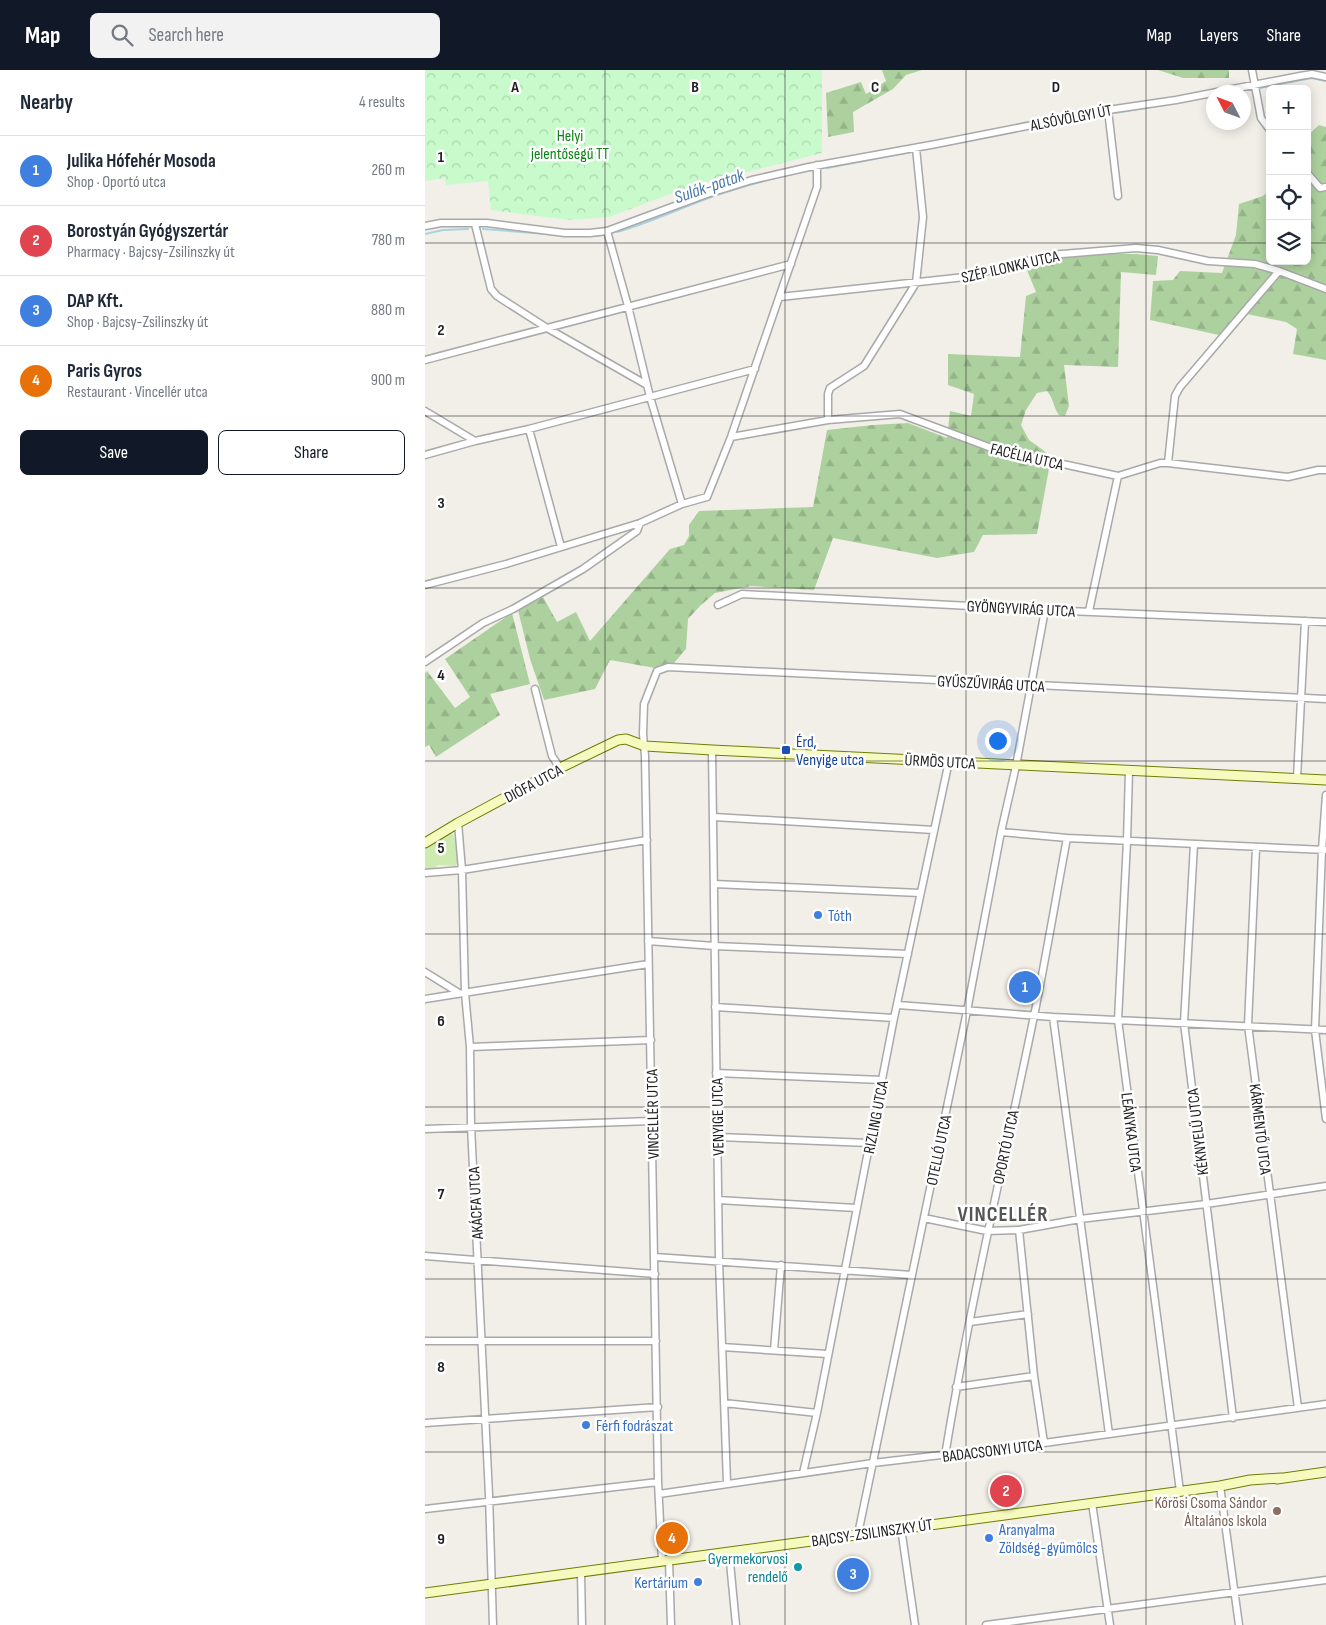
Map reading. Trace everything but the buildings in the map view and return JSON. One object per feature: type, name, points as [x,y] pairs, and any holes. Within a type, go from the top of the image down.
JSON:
[{"type":"street","points":[[1252,70],[1261,118],[1266,125]]},
{"type":"street","name":"ALSÓVÖLGYI ÚT","points":[[425,226],[441,223],[487,223],[565,233],[607,231],[707,194],[752,180],[817,165],[1312,74],[1326,77]]},
{"type":"street","points":[[1108,110],[1118,196]]},
{"type":"street","points":[[828,420],[828,394],[830,388],[864,366],[916,284],[923,217],[916,148]]},
{"type":"street","points":[[425,585],[506,564],[640,523],[682,504],[707,496],[731,437],[817,187],[817,165]]},
{"type":"street","points":[[1309,175],[1320,188],[1326,187]]},
{"type":"street","points":[[475,224],[491,289],[497,296],[547,328],[647,385]]},
{"type":"street","points":[[607,231],[628,306],[649,397],[682,504]]},
{"type":"street","name":"SZÉP ILONKA UTCA","points":[[780,296],[916,284],[965,277],[1054,254],[1136,248],[1158,250],[1208,261],[1255,264],[1326,289]]},
{"type":"street","points":[[425,360],[791,264]]},
{"type":"street","points":[[1169,462],[1175,396],[1180,387],[1279,271]]},
{"type":"street","points":[[425,455],[475,441],[529,430],[755,369]]},
{"type":"street","points":[[425,411],[475,441]]},
{"type":"street","name":"FACÉLIA UTCA","points":[[731,437],[828,420],[900,414],[994,449],[1118,476],[1159,463],[1169,462],[1288,477],[1326,470]]},
{"type":"street","points":[[529,430],[561,547]]},
{"type":"street","points":[[1089,611],[1118,476]]},
{"type":"street","points":[[425,662],[483,623],[513,609],[583,569],[637,531],[640,523]]},
{"type":"street","name":"GYÖNGYVIRÁG UTCA","points":[[718,605],[743,594],[1326,622]]},
{"type":"street","name":"OTELLÓ UTCA","points":[[858,1534],[967,1011],[1045,610]]},
{"type":"street","points":[[1297,778],[1305,621]]},
{"type":"street","name":"GYŰSZŰVIRÁG UTCA","points":[[657,671],[668,668],[1326,699]]},
{"type":"street","name":"VINCELLÉR UTCA","points":[[657,671],[644,704],[643,734],[645,746],[647,840],[658,1482],[671,1625]]},
{"type":"street","points":[[535,689],[552,756],[560,768]]},
{"type":"street","name":"DIÓFA UTCA","points":[[425,843],[457,823],[560,768],[618,740],[626,740],[645,746]]},
{"type":"street","name":"ÜRMÖS UTCA","points":[[645,746],[1326,780]]},
{"type":"street","name":"VENYIGE UTCA","points":[[712,750],[715,1073],[719,1261],[727,1483]]},
{"type":"street","name":"RIZLING UTCA","points":[[803,1473],[817,1413],[894,1018],[949,762]]},
{"type":"street","name":"LEÁNYKA UTCA","points":[[1129,770],[1117,1020],[1180,1491]]},
{"type":"street","points":[[1326,795],[1315,1030],[1326,1119]]},
{"type":"street","points":[[714,817],[934,830]]},
{"type":"street","name":"AKÁCFA UTCA","points":[[457,823],[462,870],[462,993],[470,1047],[471,1126],[489,1500],[493,1625]]},
{"type":"street","points":[[1001,832],[1067,838],[1324,850]]},
{"type":"street","name":"OPORTÓ UTCA","points":[[945,1456],[956,1387],[987,1231],[1034,1015],[1067,838]]},
{"type":"street","points":[[425,873],[462,870],[647,840]]},
{"type":"street","name":"KÉKNYELŰ UTCA","points":[[1194,844],[1184,1023],[1233,1418]]},
{"type":"street","name":"KÁRMENTŐ UTCA","points":[[1257,848],[1248,1025],[1298,1408]]},
{"type":"street","points":[[714,884],[920,893]]},
{"type":"street","points":[[648,941],[714,946],[908,954]]},
{"type":"street","points":[[425,999],[648,964]]},
{"type":"street","points":[[425,972],[462,993]]},
{"type":"street","points":[[898,1005],[1053,1017],[1326,1030]]},
{"type":"street","points":[[715,1007],[894,1018]]},
{"type":"street","points":[[1053,1017],[1109,1434]]},
{"type":"street","points":[[470,1047],[651,1040]]},
{"type":"street","points":[[715,1073],[882,1080]]},
{"type":"street","points":[[425,1129],[651,1121]]},
{"type":"street","points":[[717,1136],[869,1143]]},
{"type":"street","points":[[925,1218],[987,1231],[1019,1230],[1080,1219],[1269,1196],[1326,1186]]},
{"type":"street","points":[[718,1200],[857,1208]]},
{"type":"street","points":[[1019,1230],[1044,1444]]},
{"type":"street","points":[[425,1256],[655,1274]]},
{"type":"street","points":[[655,1257],[912,1275]]},
{"type":"street","points":[[774,1350],[781,1265]]},
{"type":"street","points":[[970,1322],[1028,1314]]},
{"type":"street","points":[[425,1341],[656,1341]]},
{"type":"street","points":[[722,1347],[827,1354]]},
{"type":"street","points":[[956,1387],[1035,1376]]},
{"type":"street","points":[[724,1403],[817,1413]]},
{"type":"street","name":"BADACSONYI UTCA","points":[[659,1494],[873,1463],[1044,1444],[1326,1404]]},
{"type":"street","points":[[425,1423],[658,1407]]},
{"type":"street","name":"BAJCSY-ZSILINSZKY ÚT","points":[[425,1593],[1230,1484],[1251,1484],[1326,1472]]},
{"type":"street","points":[[425,1509],[489,1500],[658,1482]]},
{"type":"street","points":[[1220,1486],[1239,1625]]},
{"type":"street","points":[[1092,1503],[1110,1625]]},
{"type":"street","points":[[901,1528],[915,1625]]},
{"type":"street","points":[[729,1552],[736,1625]]},
{"type":"street","points":[[581,1572],[582,1625]]},
{"type":"street","points":[[986,1625],[1326,1580]]},
{"type":"green space","name":"Helyi jelentőségű TT","points":[[425,70],[822,70],[822,153],[692,186],[609,217],[570,220],[491,210],[488,181],[446,185],[445,178],[425,181]]},
{"type":"green space","points":[[882,70],[922,70],[906,75],[893,89],[853,112],[854,132],[828,137],[826,93],[861,82],[866,94],[886,81]]},
{"type":"green space","points":[[1158,70],[1229,70],[1229,78],[1183,78]]},
{"type":"green space","points":[[1319,125],[1326,127],[1326,360],[1293,354],[1297,329],[1286,322],[1247,314],[1228,337],[1150,320],[1153,281],[1173,280],[1180,271],[1222,273],[1236,235],[1239,204],[1266,193],[1266,265],[1311,265],[1311,132]]},
{"type":"green space","points":[[1113,254],[1158,256],[1156,275],[1121,272],[1118,367],[1064,365],[1069,406],[1065,416],[1059,415],[1047,391],[1037,393],[1026,410],[1021,425],[1029,440],[1051,458],[1037,534],[983,535],[974,552],[937,558],[833,538],[814,590],[751,586],[715,593],[688,619],[686,649],[674,663],[655,668],[610,660],[595,689],[544,700],[530,659],[518,610],[543,597],[557,622],[576,612],[590,641],[670,549],[684,545],[689,536],[689,525],[699,511],[813,507],[827,430],[908,423],[947,438],[950,411],[971,416],[974,394],[948,385],[948,354],[1020,357],[1026,296],[1036,292],[1026,268],[1055,257]]},
{"type":"green space","points":[[512,613],[530,684],[490,694],[500,715],[436,757],[429,745],[425,747],[425,673],[427,671],[455,708],[470,697],[445,659]]},
{"type":"green space","points":[[451,833],[458,848],[456,866],[438,865],[434,869],[425,869],[425,849]]},
{"type":"waterway","name":"Sulák-patak","points":[[1260,88],[1312,78],[1326,81]]},
{"type":"waterway","points":[[1115,113],[1157,106]]},
{"type":"waterway","name":"Sulák-patak","points":[[1033,128],[1106,115]]},
{"type":"waterway","name":"Sulák-patak","points":[[827,168],[911,152]]},
{"type":"waterway","name":"Sulák-patak","points":[[804,171],[811,170]]},
{"type":"waterway","name":"Sulák-patak","points":[[617,232],[703,200],[787,175]]},
{"type":"waterway","name":"Sulák-patak","points":[[425,234],[443,230],[468,229]]},
{"type":"waterway","name":"Sulák-patak","points":[[483,229],[560,235]]},
{"type":"waterway","name":"Sulák-patak","points":[[592,236],[603,235]]},
{"type":"waterway","name":"Sulák-patak","points":[[565,236],[588,236]]},
{"type":"place","name":"Érd, Venyige utca","points":[[786,750]]},
{"type":"place","name":"Tóth","points":[[818,915]]},
{"type":"place","name":"Julika Hófehér Mosoda","points":[[1025,987]]},
{"type":"place","name":"Férfi fodrászat","points":[[586,1425]]},
{"type":"place","name":"Borostyán Gyógyszertár","points":[[1006,1491]]},
{"type":"place","name":"Kőrösi Csoma Sándor Általános Iskola","points":[[1277,1511]]},
{"type":"place","name":"Paris Gyros","points":[[672,1538]]},
{"type":"place","name":"Aranyalma Zöldség-gyümölcs","points":[[989,1538]]},
{"type":"place","name":"Gyermekorvosi rendelő","points":[[798,1567]]},
{"type":"place","name":"DAP Kft.","points":[[853,1574]]},
{"type":"place","name":"Kertárium","points":[[698,1582]]},
{"type":"district","name":"VINCELLÉR","points":[[1003,1214]]}]
